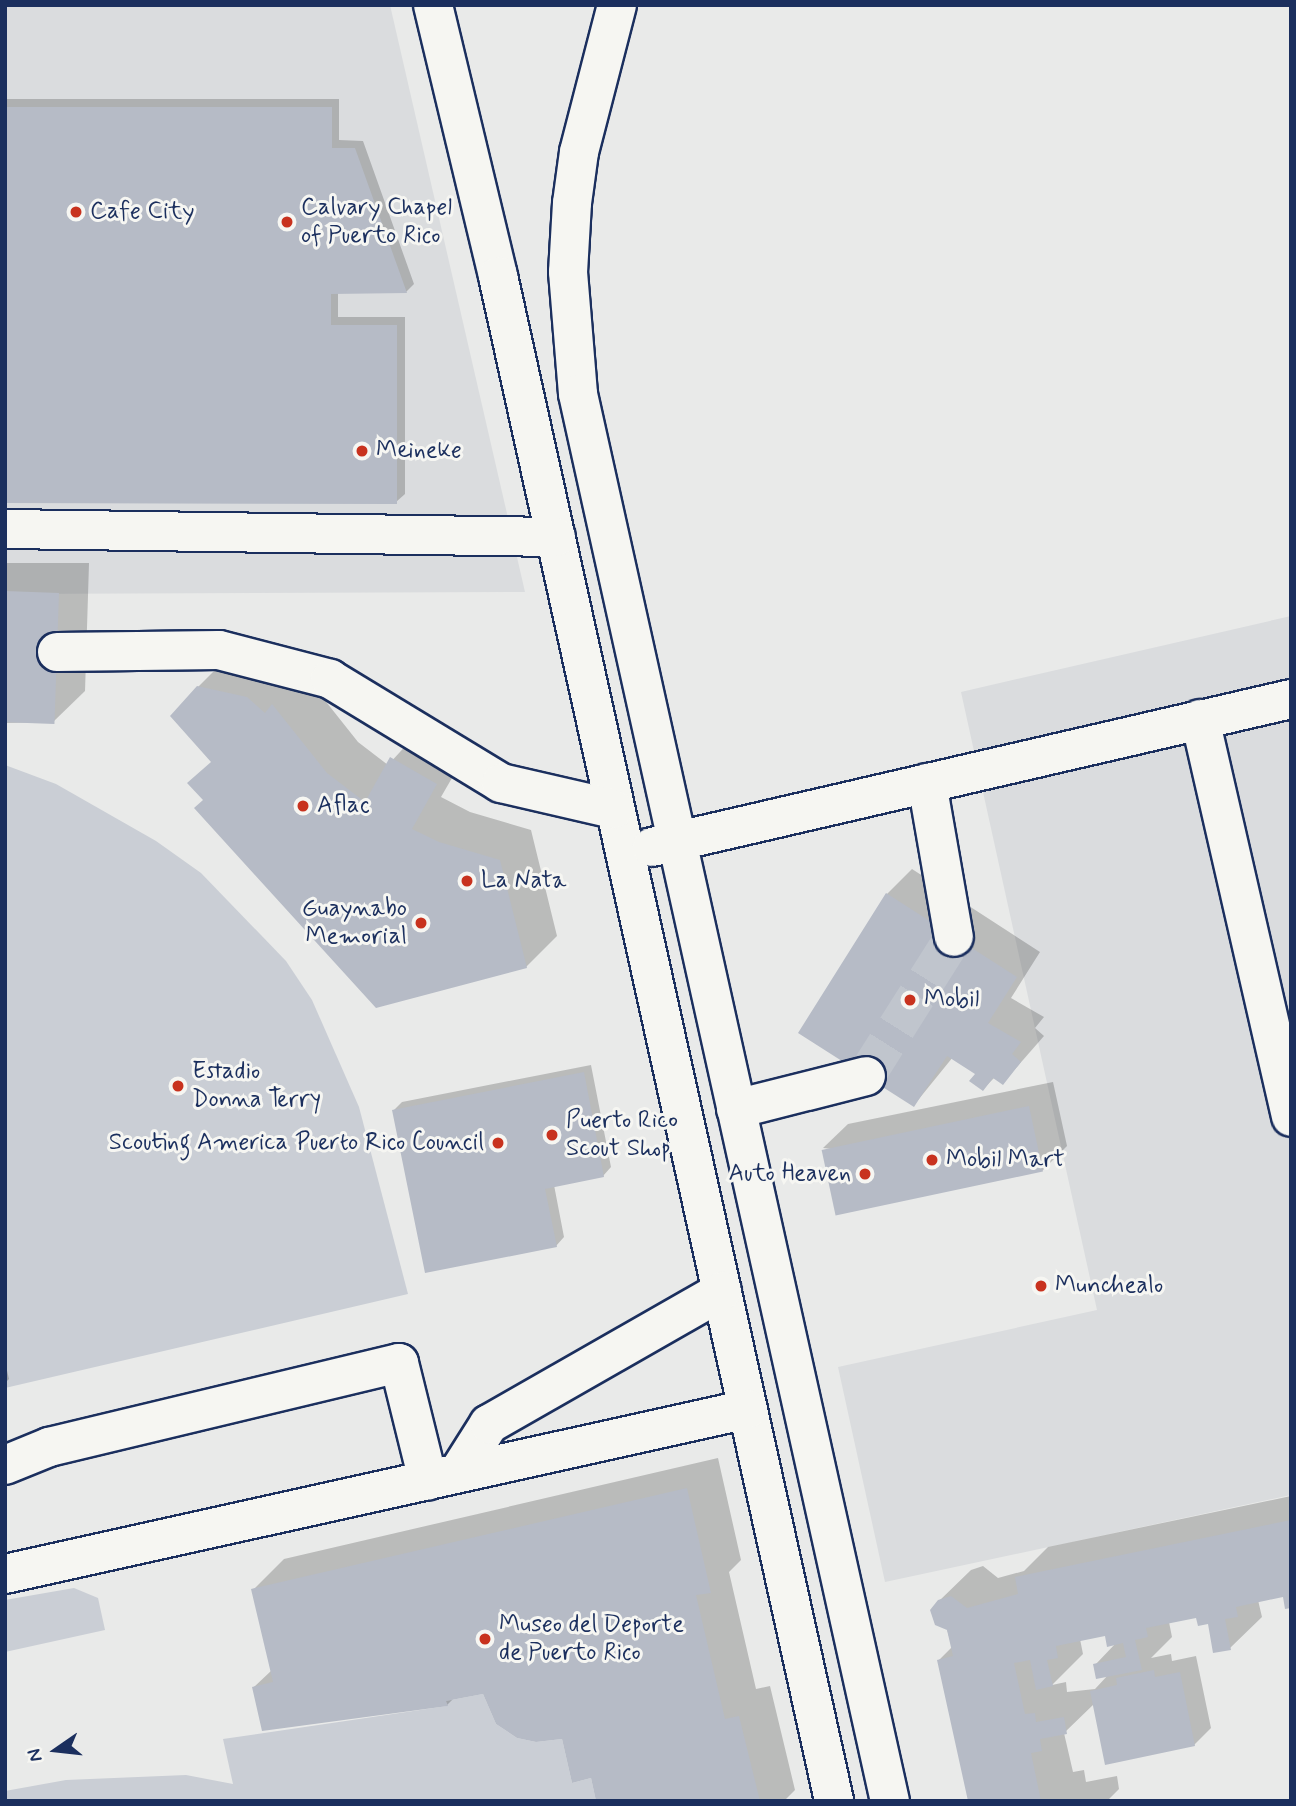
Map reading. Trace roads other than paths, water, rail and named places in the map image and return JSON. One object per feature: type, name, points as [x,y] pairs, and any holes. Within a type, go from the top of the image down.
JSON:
[{"type":"street","points":[[433,5],[556,537],[834,1801]]},
{"type":"street","points":[[617,5],[579,152],[568,272],[578,394],[890,1801]]},
{"type":"street","points":[[5,529],[556,537]]},
{"type":"street","points":[[57,652],[219,650],[330,678],[501,783],[614,809]]},
{"type":"street","points":[[626,854],[1291,699]]},
{"type":"street","points":[[1200,719],[1291,1117]]},
{"type":"street","points":[[928,783],[954,937]]},
{"type":"street","points":[[736,1109],[866,1076]]},
{"type":"street","points":[[443,1477],[489,1424],[722,1290]]},
{"type":"street","points":[[5,1465],[49,1447],[399,1363],[443,1477]]},
{"type":"street","points":[[5,1574],[748,1409]]},
{"type":"tunnel","points":[[866,1076],[954,937]]},
{"type":"place","name":"Cafe City","points":[[76,212]]},
{"type":"place","name":"Calvary Chapel of Puerto Rico","points":[[287,222]]},
{"type":"place","name":"Meineke","points":[[362,451]]},
{"type":"place","name":"Aflac","points":[[303,806]]},
{"type":"place","name":"La Nata","points":[[467,881]]},
{"type":"place","name":"Guaynabo Memorial","points":[[421,923]]},
{"type":"place","name":"Mobil","points":[[910,1000]]},
{"type":"place","name":"Estadio Donna Terry","points":[[178,1086]]},
{"type":"place","name":"Puerto Rico Scout Shop","points":[[552,1135]]},
{"type":"place","name":"Scouting America Puerto Rico Council","points":[[498,1143]]},
{"type":"place","name":"Mobil Mart","points":[[932,1160]]},
{"type":"place","name":"Auto Heaven","points":[[865,1174]]},
{"type":"place","name":"Munchealo","points":[[1041,1286]]},
{"type":"place","name":"Museo del Deporte de Puerto Rico","points":[[485,1639]]}]
